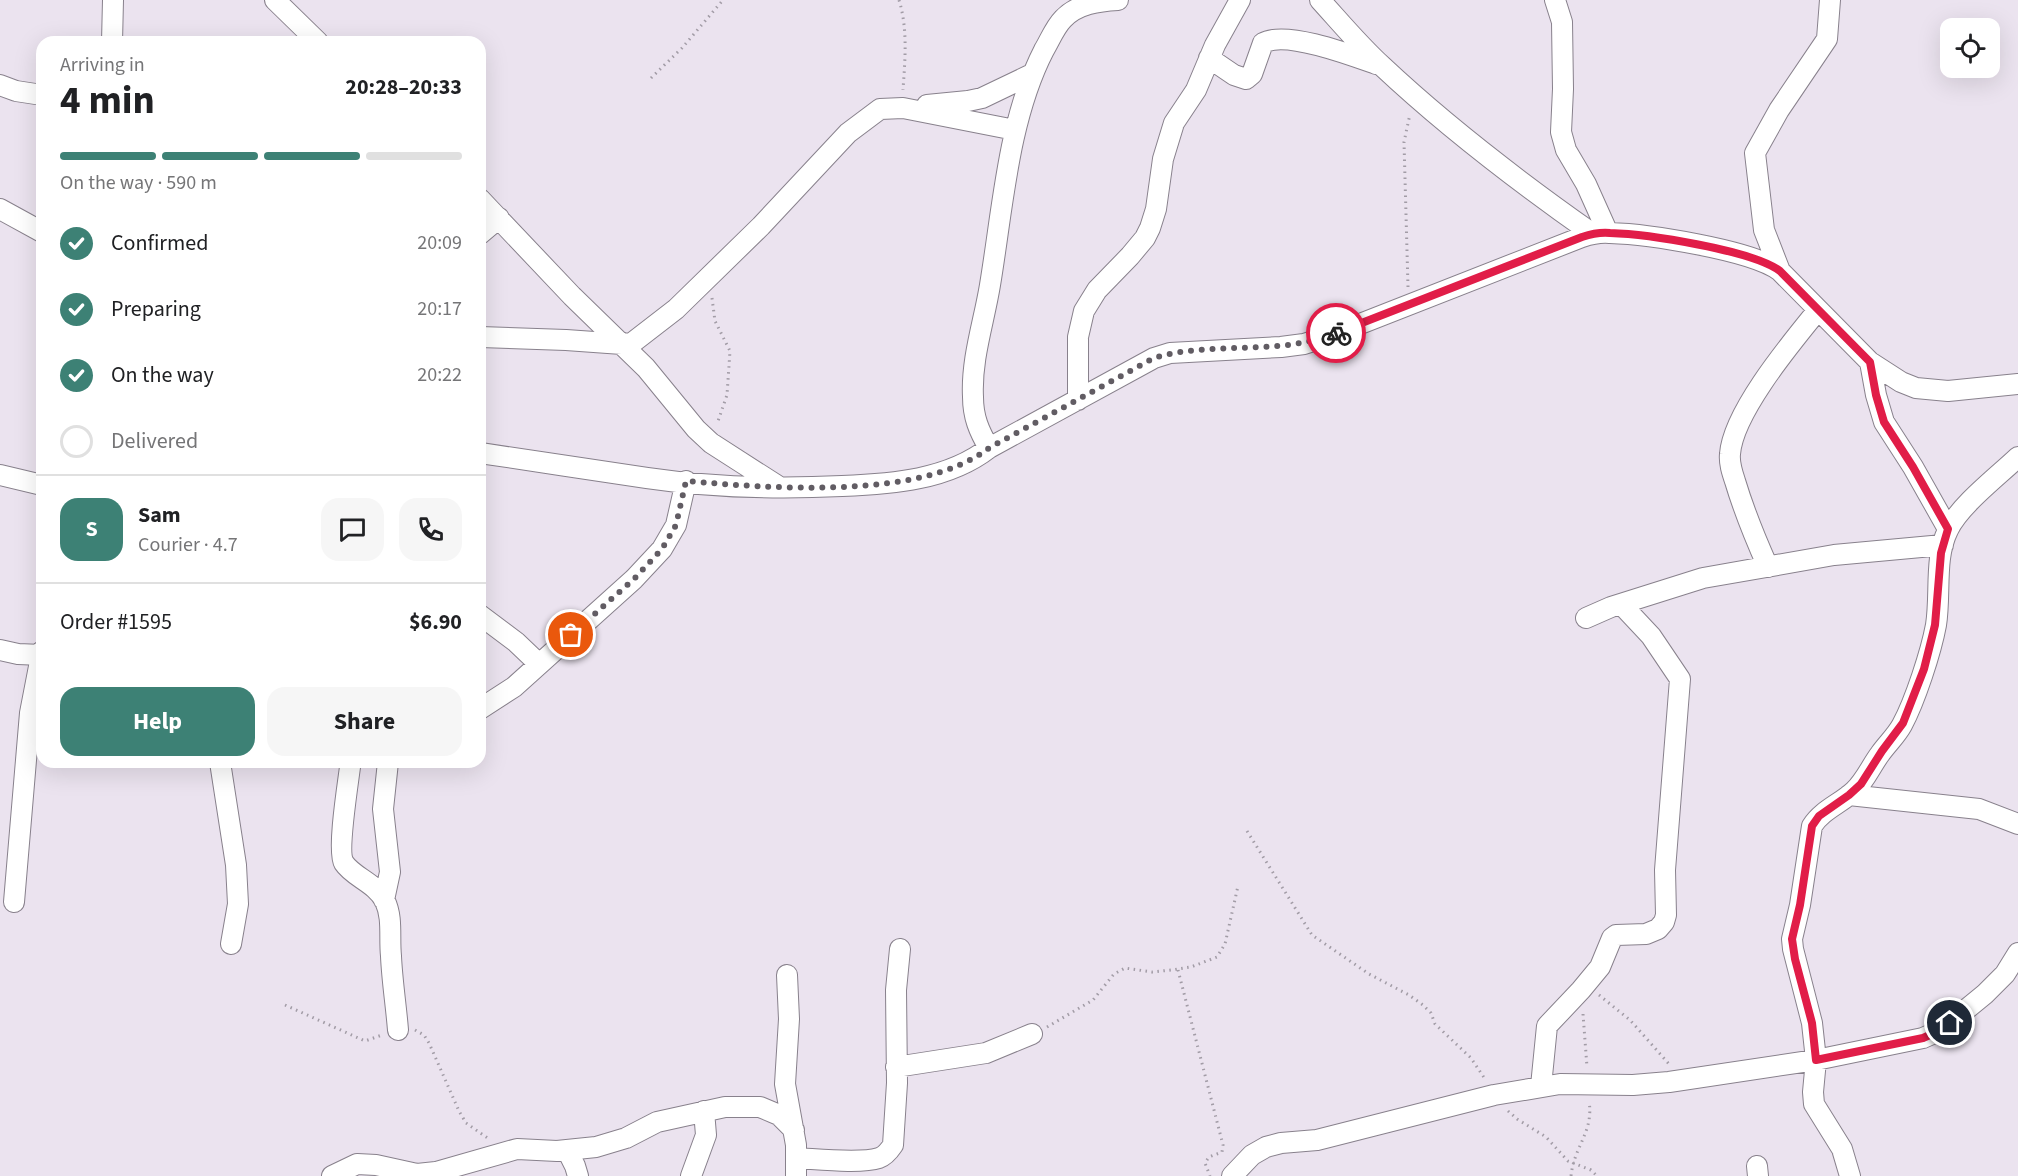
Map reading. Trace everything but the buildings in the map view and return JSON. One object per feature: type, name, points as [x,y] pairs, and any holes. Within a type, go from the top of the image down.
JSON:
[{"type":"street","points":[[112,36],[113,0]]},
{"type":"street","points":[[275,0],[312,36]]},
{"type":"street","points":[[989,448],[978,431],[974,415],[973,384],[977,346],[986,307],[1015,130],[1032,74],[1063,9],[1118,0]]},
{"type":"street","points":[[1078,400],[1078,337],[1084,311],[1097,290],[1145,238],[1156,209],[1163,159],[1174,123],[1196,90],[1209,58],[1240,0]]},
{"type":"street","points":[[1320,0],[1381,66],[1414,95],[1517,180],[1600,233]]},
{"type":"street","points":[[1555,0],[1562,22],[1561,132],[1566,150],[1586,184],[1600,233]]},
{"type":"street","points":[[1780,271],[1764,230],[1755,153],[1779,110],[1827,39],[1830,0]]},
{"type":"street","points":[[1209,58],[1234,75],[1246,79],[1252,74],[1263,43],[1275,39],[1328,47],[1381,66]]},
{"type":"street","points":[[486,337],[632,343],[654,328],[711,276],[848,133],[880,109],[968,102],[1032,74]]},
{"type":"street","points":[[0,85],[16,91],[36,94]]},
{"type":"street","points":[[902,108],[1015,130]]},
{"type":"street","points":[[486,205],[572,296],[646,368],[696,429],[711,443],[778,486]]},
{"type":"street","points":[[0,209],[36,229]]},
{"type":"street","points":[[486,229],[499,218]]},
{"type":"street","points":[[486,454],[649,478],[686,481],[813,488],[891,483],[952,470],[1154,358],[1170,353],[1304,344],[1600,233],[1644,236],[1724,250],[1770,264],[1780,271],[1870,362],[1901,382],[1916,388],[1932,391],[1961,391],[2018,384]]},
{"type":"street","points":[[1768,567],[1743,507],[1730,463],[1730,451],[1735,433],[1759,388],[1818,310]]},
{"type":"street","points":[[1870,362],[1884,422],[1913,467],[1946,537]]},
{"type":"street","points":[[1850,1176],[1842,1149],[1814,1104],[1816,1060],[1812,1023],[1792,939],[1800,905],[1812,826],[1819,816],[1861,784],[1903,723],[1924,669],[1935,625],[1946,537],[1954,520],[2018,457]]},
{"type":"street","points":[[0,475],[36,484]]},
{"type":"street","points":[[486,705],[505,694],[634,579],[662,549],[676,525],[686,481]]},
{"type":"street","points":[[1586,618],[1621,604],[1703,578],[1946,537]]},
{"type":"street","points":[[1540,1086],[1547,1026],[1585,985],[1604,959],[1612,938],[1616,935],[1646,934],[1658,929],[1666,915],[1665,870],[1680,679],[1651,636],[1621,604]]},
{"type":"street","points":[[486,620],[516,642],[538,663]]},
{"type":"street","points":[[0,650],[18,654],[36,654]]},
{"type":"street","points":[[14,902],[30,712],[36,683]]},
{"type":"street","points":[[221,768],[233,841],[237,884],[238,904],[231,944]]},
{"type":"street","points":[[350,768],[342,860],[347,867],[369,882],[384,900],[391,924],[390,954],[398,1030]]},
{"type":"street","points":[[384,900],[390,872],[383,809],[387,768]]},
{"type":"street","points":[[1849,795],[1973,808],[2018,824]]},
{"type":"street","points":[[787,975],[789,1019],[785,1084],[789,1114],[794,1130],[796,1167],[831,1161],[879,1158],[887,1154],[893,1145],[896,1126],[896,990],[900,949]]},
{"type":"street","points":[[1232,1176],[1252,1155],[1266,1147],[1324,1138],[1494,1095],[1540,1086],[1633,1085],[1686,1079],[1816,1060],[1917,1040],[1941,1030],[1995,985],[2018,953]]},
{"type":"street","points":[[897,1067],[986,1053],[1032,1034]]},
{"type":"street","points":[[332,1176],[376,1165],[425,1174],[509,1150],[523,1148],[567,1150],[605,1145],[626,1138],[657,1122],[725,1107],[760,1107],[779,1115],[794,1130]]},
{"type":"street","points":[[692,1176],[706,1135],[704,1111]]},
{"type":"street","points":[[567,1150],[578,1176]]},
{"type":"path","points":[[651,78],[682,48],[723,0]]},
{"type":"path","points":[[899,0],[905,21],[902,108]]},
{"type":"path","points":[[1408,304],[1404,142],[1414,95]]},
{"type":"path","points":[[711,276],[715,321],[728,344],[730,362],[727,395],[711,443]]},
{"type":"path","points":[[1247,831],[1312,935],[1369,974],[1409,995],[1428,1009],[1435,1024],[1471,1058],[1494,1095],[1517,1119],[1546,1137],[1572,1164],[1587,1168],[1597,1176]]},
{"type":"path","points":[[1032,1034],[1060,1021],[1093,1000],[1114,974],[1125,968],[1152,972],[1191,967],[1209,961],[1221,951],[1236,902],[1238,886]]},
{"type":"path","points":[[1178,969],[1223,1145],[1221,1152],[1209,1157],[1205,1163],[1210,1176]]},
{"type":"path","points":[[1585,985],[1630,1020],[1686,1079]]},
{"type":"path","points":[[1571,1176],[1572,1164],[1588,1131],[1591,1111],[1587,1084],[1585,985]]},
{"type":"path","points":[[285,1005],[365,1041],[398,1030],[418,1030],[424,1035],[437,1058],[451,1096],[466,1123],[509,1150]]},
{"type":"way so far","points":[[571,635],[634,579],[662,549],[676,525],[686,481],[813,488],[867,486],[952,470],[1154,358],[1170,353],[1304,344],[1336,333]]},
{"type":"route","points":[[1336,333],[1498,268],[1582,237],[1608,232],[1724,250],[1770,264],[1780,271],[1870,362],[1884,422],[1948,529],[1941,553],[1935,625],[1924,669],[1903,723],[1861,784],[1819,816],[1812,826],[1800,905],[1792,939],[1793,949],[1809,1008],[1816,1060],[1923,1038],[1950,1023]]}]
